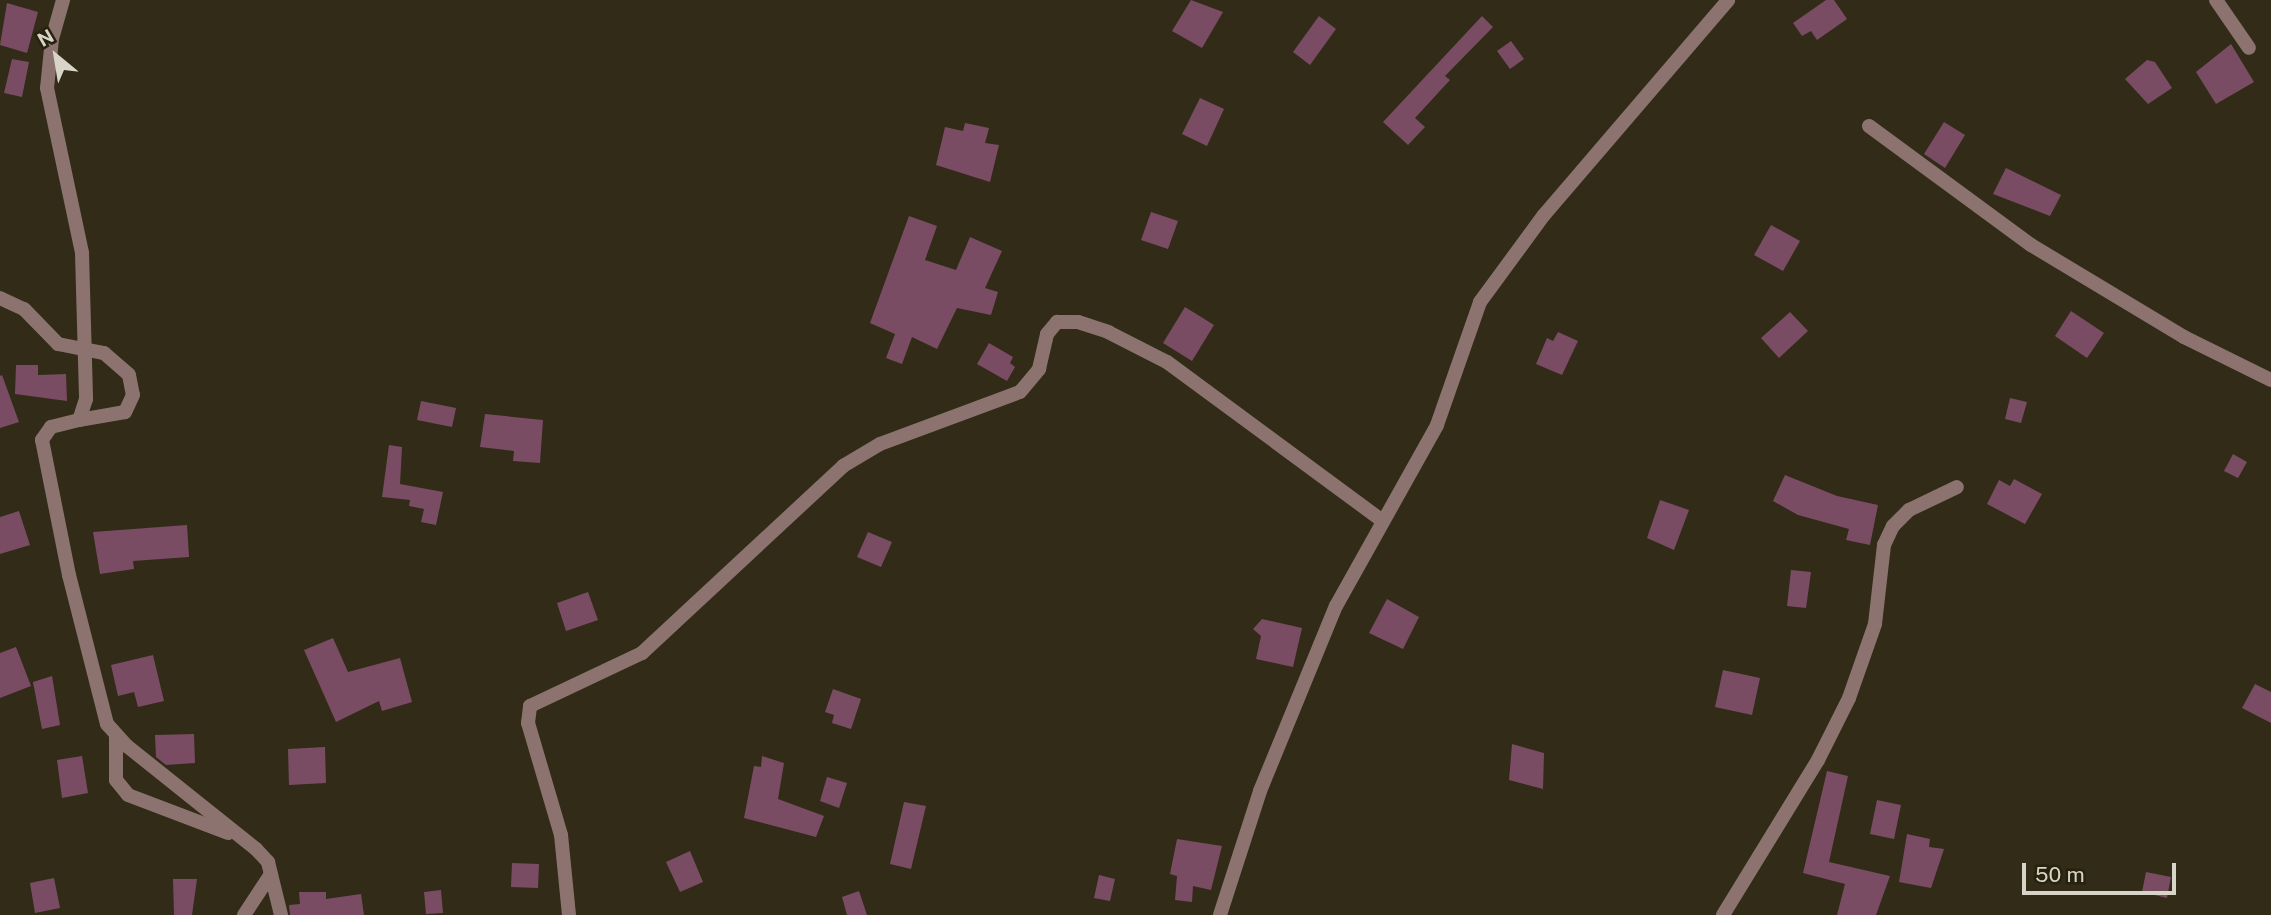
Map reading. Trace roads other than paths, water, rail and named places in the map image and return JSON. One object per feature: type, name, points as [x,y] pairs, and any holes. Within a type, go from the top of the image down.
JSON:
[{"type":"street","points":[[63,0],[47,88],[82,253],[86,399],[79,420]]},
{"type":"street","points":[[1220,915],[1260,791],[1336,606],[1381,520],[1437,425],[1480,302],[1544,215],[1713,7],[1728,0]]},
{"type":"street","points":[[2216,0],[2249,48]]},
{"type":"street","points":[[1869,126],[2031,245],[2184,337],[2271,380]]},
{"type":"street","points":[[0,298],[24,309],[58,344],[85,347],[122,365],[133,395],[120,415],[51,427],[42,440],[43,456],[57,500],[69,575],[101,706],[116,736],[236,836],[256,849],[271,874],[281,915]]},
{"type":"street","points":[[569,915],[561,835],[528,723],[530,706],[642,653],[844,466],[880,444],[1020,392],[1039,369],[1047,334],[1057,322],[1078,321],[1108,332],[1167,362],[1381,520]]},
{"type":"street","points":[[1723,915],[1818,760],[1849,698],[1875,624],[1884,545],[1892,526],[1909,510],[1957,487]]},
{"type":"street","points":[[116,736],[117,780],[128,795],[236,836]]},
{"type":"street","points":[[244,915],[271,874]]}]
